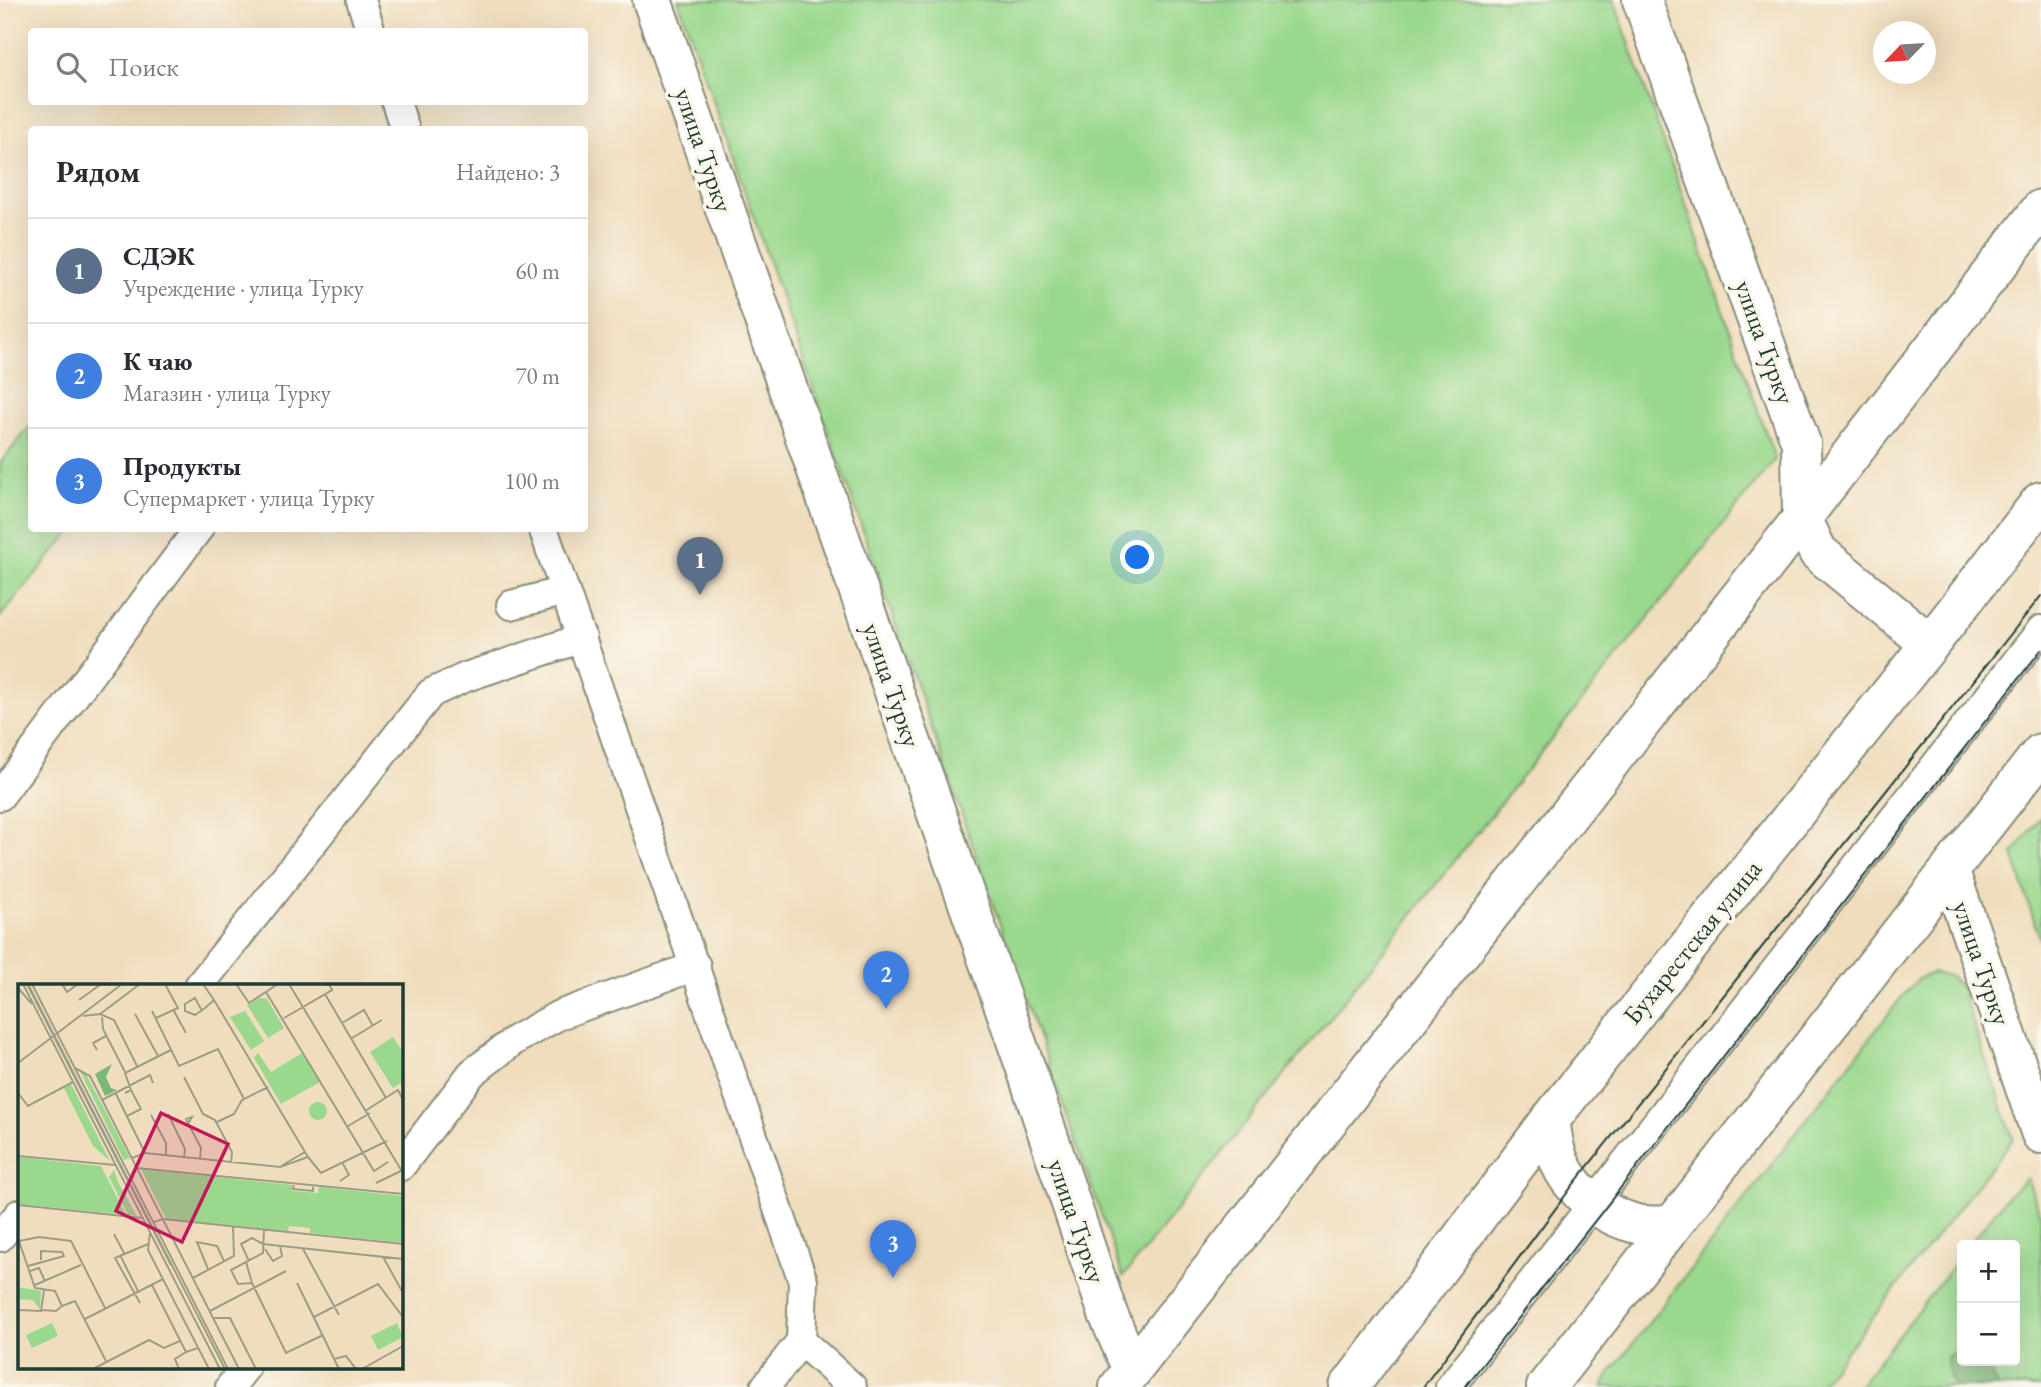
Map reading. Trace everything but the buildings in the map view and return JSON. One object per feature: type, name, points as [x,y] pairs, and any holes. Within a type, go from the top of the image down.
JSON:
[{"type":"street","name":"улица Турку","points":[[652,0],[1022,1057],[1108,1314],[1126,1379]]},
{"type":"street","name":"улица Турку","points":[[1642,0],[1801,443],[1802,517],[1818,552],[1930,644]]},
{"type":"street","points":[[1126,1379],[2041,209]]},
{"type":"street","name":"Бухарестская улица","points":[[1349,1387],[1550,1120],[1930,644],[2041,500]]},
{"type":"street","points":[[1546,1387],[2041,753]]},
{"type":"street","name":"улица Турку","points":[[1950,872],[2041,1133]]},
{"type":"street","points":[[1550,1120],[1556,1154],[1573,1185],[1593,1203],[1602,1210],[1635,1224],[1672,1225]]},
{"type":"lane","points":[[361,0],[370,28]]},
{"type":"lane","points":[[397,105],[404,126]]},
{"type":"lane","points":[[0,796],[196,532]]},
{"type":"lane","points":[[544,532],[803,1281],[801,1341],[765,1387]]},
{"type":"lane","points":[[511,605],[565,591]]},
{"type":"lane","points":[[1450,1387],[2041,630]]},
{"type":"lane","points":[[202,984],[431,693],[466,677],[582,638]]},
{"type":"lane","points":[[402,1165],[472,1073],[515,1040],[559,1015],[696,965]]},
{"type":"lane","points":[[0,1237],[18,1215]]},
{"type":"lane","points":[[801,1341],[852,1387]]},
{"type":"lane","points":[[230,1387],[243,1370]]},
{"type":"green space","points":[[678,0],[1614,0],[1775,459],[1123,1277]]},
{"type":"green space","points":[[28,429],[28,532],[71,532],[0,617],[0,463]]},
{"type":"green space","points":[[2041,817],[2041,943],[2013,854]]},
{"type":"green space","points":[[1932,973],[1950,976],[1961,988],[2013,1139],[1818,1387],[1603,1387],[1610,1373],[1901,998],[1918,979]]},
{"type":"green space","points":[[2027,1178],[2041,1217],[2041,1387],[1858,1387],[1957,1260],[1957,1366],[2020,1366],[2020,1240],[1973,1240],[2005,1199]]},
{"type":"green space","points":[[1957,1351],[1957,1366],[1988,1366],[1997,1387],[1954,1387],[1947,1357]]},
{"type":"tram line","points":[[1423,1387],[1573,1185],[2041,596]]},
{"type":"tram line","points":[[1465,1387],[2041,650]]},
{"type":"place","name":"СДЭК","points":[[700,595]]},
{"type":"place","name":"К чаю","points":[[886,1009]]},
{"type":"place","name":"Продукты","points":[[893,1278]]}]
